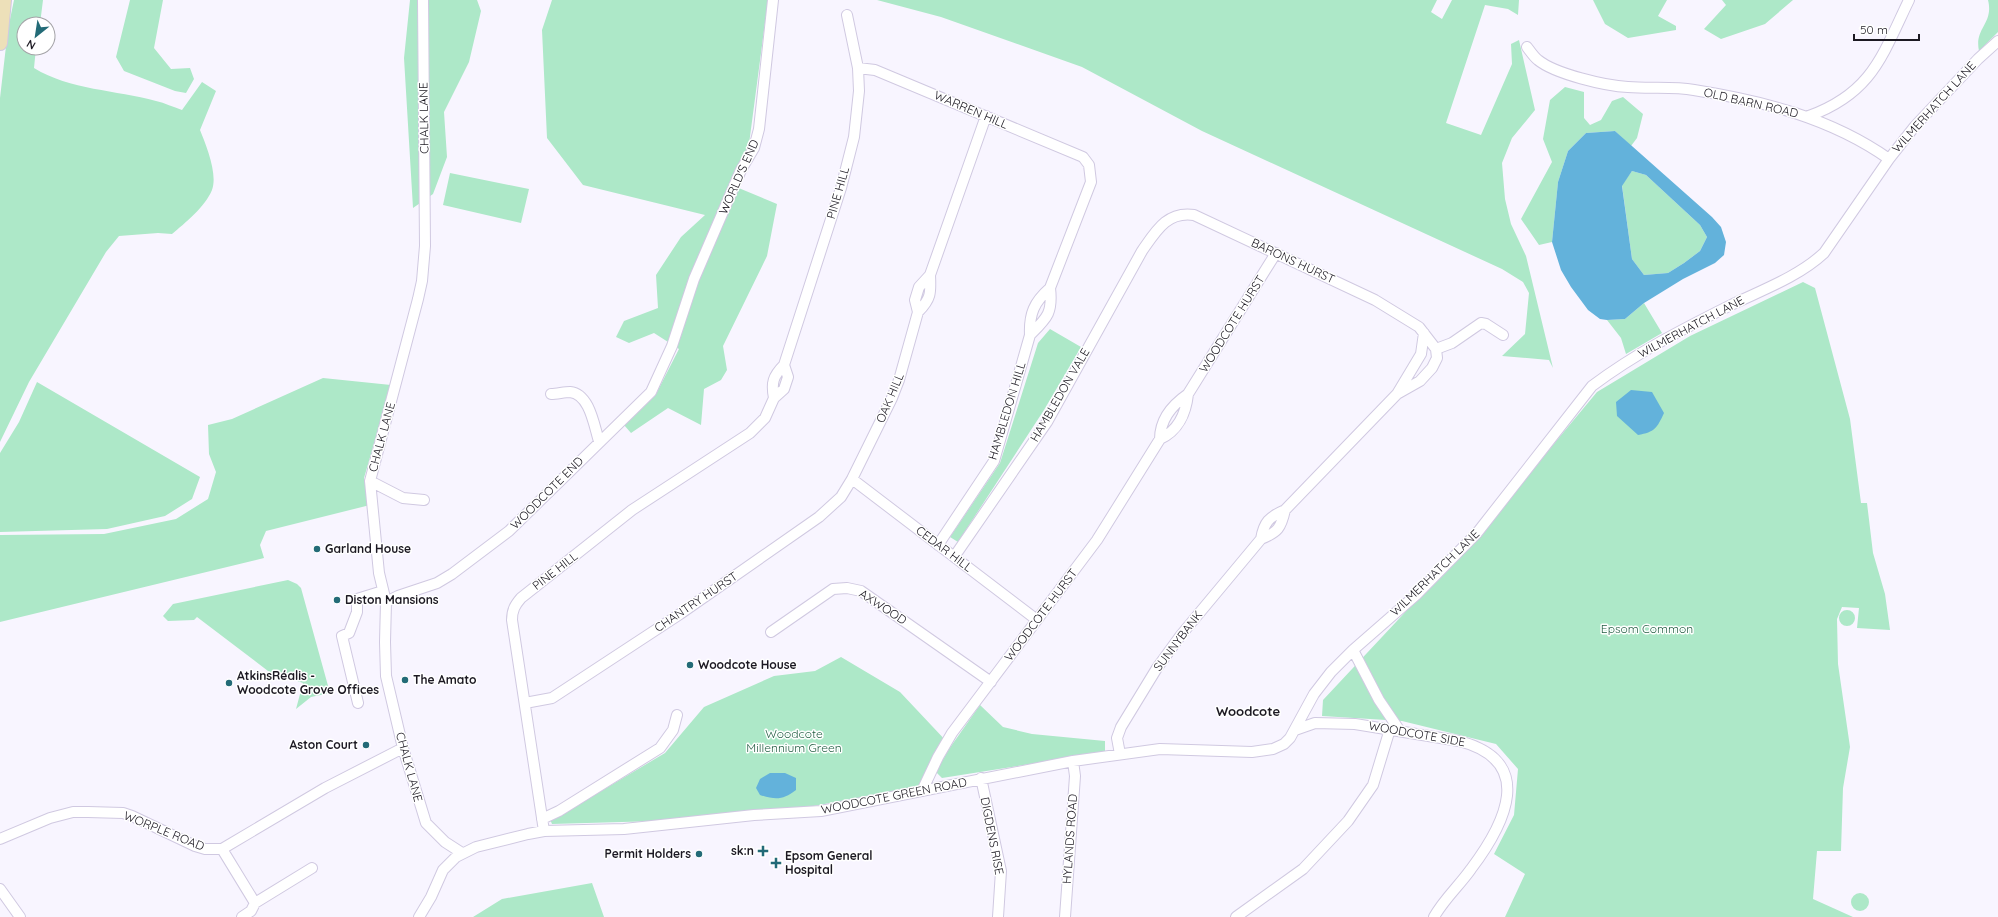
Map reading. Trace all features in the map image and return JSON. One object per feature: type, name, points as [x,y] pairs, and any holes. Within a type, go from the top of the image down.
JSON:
[{"type":"main road","points":[[0,44],[4,0]]},
{"type":"street","name":"CHALK LANE","points":[[423,0],[425,246],[422,281],[402,367],[370,481],[379,573],[386,602],[386,676],[403,748],[426,823],[442,839],[462,853]]},
{"type":"street","name":"WORLD'S END","points":[[672,346],[694,279],[741,170],[754,148],[759,129],[773,0]]},
{"type":"street","name":"OLD BARN ROAD","points":[[1809,116],[1829,109],[1863,84],[1878,63],[1909,0]]},
{"type":"street","name":"PINE HILL","points":[[544,831],[512,612],[516,604],[526,593],[632,510],[750,433],[765,418],[774,398],[772,384],[775,374],[784,365],[841,188],[854,137],[859,90],[858,68],[847,15]]},
{"type":"street","name":"WILMERHATCH LANE","points":[[1295,730],[1314,694],[1331,672],[1353,650],[1416,595],[1472,539],[1592,386],[1611,371],[1666,338],[1792,275],[1815,261],[1824,253],[1889,159],[1915,126],[1978,59],[1998,41]]},
{"type":"street","name":"OLD BARN ROAD","points":[[1527,47],[1539,61],[1560,71],[1596,83],[1629,88],[1662,86],[1693,90],[1748,101],[1809,116],[1853,136],[1889,159]]},
{"type":"street","name":"WARREN HILL","points":[[858,68],[875,70],[1083,157]]},
{"type":"street","name":"OAK HILL","points":[[852,479],[895,392],[918,312],[915,300],[919,287],[930,275],[986,116]]},
{"type":"street","name":"HAMBLEDON HILL","points":[[1030,336],[1045,321],[1052,304],[1050,288],[1091,182],[1089,164],[1083,157]]},
{"type":"street","name":"BARONS HURST","points":[[1158,229],[1174,216],[1184,214],[1194,215],[1276,252],[1375,300],[1419,327],[1424,333]]},
{"type":"street","name":"HAMBLEDON VALE","points":[[954,557],[1046,422],[1131,269],[1158,229]]},
{"type":"street","name":"WOODCOTE HURST","points":[[922,791],[938,757],[952,733],[1097,540],[1160,439],[1162,424],[1175,403],[1188,394],[1276,252]]},
{"type":"street","name":"HAMBLEDON HILL","points":[[938,545],[994,461],[1030,336],[1029,320],[1038,298],[1050,288]]},
{"type":"street","points":[[1424,333],[1436,349],[1452,343],[1481,323],[1503,335]]},
{"type":"street","name":"SUNNYBANK","points":[[1120,754],[1117,738],[1121,727],[1157,668],[1181,635],[1261,539],[1274,534],[1282,524],[1285,510],[1397,394],[1421,354],[1424,333]]},
{"type":"street","name":"WOODCOTE END","points":[[386,602],[398,596],[437,583],[452,574],[509,531],[599,441],[651,392],[672,346]]},
{"type":"street","name":"SUNNYBANK","points":[[1397,394],[1420,381],[1432,368],[1437,358],[1436,349]]},
{"type":"street","points":[[551,394],[571,392],[582,399],[588,405],[599,441]]},
{"type":"street","name":"CEDAR HILL","points":[[852,479],[1037,620]]},
{"type":"street","name":"CHANTRY HURST","points":[[525,703],[552,698],[680,614],[819,517],[840,497],[852,479]]},
{"type":"street","points":[[370,481],[403,498],[424,500]]},
{"type":"street","name":"AXWOOD","points":[[771,632],[833,589],[847,588],[861,590],[990,682]]},
{"type":"street","points":[[358,703],[342,636],[349,632],[357,612],[357,600],[383,591]]},
{"type":"street","points":[[1236,917],[1303,869],[1348,822],[1373,785],[1395,730],[1353,650]]},
{"type":"street","points":[[542,819],[559,811],[660,748],[673,730],[677,715]]},
{"type":"street","name":"WOODCOTE SIDE","points":[[1295,730],[1315,723],[1355,724],[1473,744],[1496,760],[1504,771],[1508,784],[1502,815],[1492,839],[1471,869],[1444,901],[1434,917]]},
{"type":"street","name":"WOODCOTE GREEN ROAD","points":[[462,853],[476,847],[502,840],[544,831],[624,829],[754,815],[821,811],[981,778],[1072,761],[1120,754],[1160,749],[1260,751],[1273,749],[1284,744],[1295,730]]},
{"type":"street","name":"WORPLE ROAD","points":[[0,839],[50,818],[73,812],[123,813],[195,846],[205,849],[222,848],[325,788],[403,748]]},
{"type":"street","name":"HYLANDS ROAD","points":[[1065,917],[1075,776],[1072,761]]},
{"type":"street","name":"DIGDENS RISE","points":[[981,778],[1000,871],[998,917]]},
{"type":"street","points":[[222,848],[255,903]]},
{"type":"street","points":[[419,917],[431,897],[443,870],[462,853]]},
{"type":"street","points":[[242,917],[251,912],[255,903],[312,868]]},
{"type":"street","points":[[0,889],[20,917]]},
{"type":"green space","points":[[14,0],[43,0],[41,16],[16,16],[16,56],[35,56],[34,68],[63,81],[94,89],[141,97],[182,110],[202,82],[216,91],[200,130],[214,176],[212,190],[209,196],[194,214],[172,234],[158,233],[119,236],[106,252],[29,382],[0,442],[0,98],[8,29]]},
{"type":"green space","points":[[130,0],[163,0],[154,48],[171,69],[190,68],[194,79],[186,93],[175,91],[124,71],[116,57]]},
{"type":"green space","points":[[410,0],[477,0],[481,11],[469,62],[444,112],[447,157],[433,194],[413,208],[404,58]]},
{"type":"green space","points":[[552,0],[768,0],[749,144],[729,184],[777,204],[767,256],[723,346],[727,370],[721,380],[704,389],[701,425],[668,408],[631,433],[624,425],[656,394],[679,349],[654,333],[629,343],[616,337],[624,321],[658,308],[656,275],[681,237],[705,215],[583,185],[547,138],[542,30]]},
{"type":"green space","points":[[877,0],[1437,0],[1431,12],[1442,19],[1452,0],[1519,0],[1518,15],[1508,9],[1485,5],[1446,123],[1481,135],[1512,64],[1511,44],[1519,40],[1535,110],[1512,138],[1502,163],[1505,199],[1511,224],[1526,256],[1553,368],[1549,360],[1502,356],[1525,334],[1529,293],[1523,282],[1502,269],[1202,131],[1082,67],[941,17]]},
{"type":"green space","points":[[1593,0],[1667,0],[1658,16],[1676,26],[1676,30],[1628,38],[1605,24]]},
{"type":"green space","points":[[1722,0],[1793,0],[1765,24],[1721,39],[1704,29],[1726,5]]},
{"type":"green space","points":[[1988,0],[1998,0],[1998,32],[1979,51],[1979,37],[1988,15]]},
{"type":"green space","points":[[1565,87],[1584,92],[1584,118],[1590,125],[1601,120],[1612,101],[1623,97],[1643,114],[1637,138],[1631,146],[1615,131],[1586,133],[1568,151],[1558,182],[1552,242],[1539,245],[1521,219],[1552,162],[1543,139],[1550,100]]},
{"type":"green space","points":[[1632,171],[1646,175],[1700,225],[1707,237],[1700,251],[1668,273],[1644,275],[1632,259],[1622,185]]},
{"type":"green space","points":[[450,173],[529,189],[521,223],[443,205]]},
{"type":"green space","name":"Epsom Common","points":[[1803,282],[1815,288],[1850,419],[1861,503],[1867,503],[1873,553],[1885,594],[1890,630],[1857,628],[1859,608],[1842,607],[1837,619],[1838,664],[1850,747],[1843,788],[1841,851],[1817,851],[1813,899],[1853,917],[1505,917],[1525,874],[1494,854],[1514,815],[1518,769],[1496,744],[1402,721],[1322,716],[1323,700],[1484,528],[1597,392],[1690,336]]},
{"type":"green space","points":[[1644,303],[1662,333],[1626,354],[1621,338],[1607,320],[1625,319]]},
{"type":"green space","points":[[1050,329],[1081,347],[1044,410],[958,542],[950,537],[1000,463],[1038,343]]},
{"type":"green space","points":[[323,378],[391,385],[364,478],[374,504],[266,531],[260,545],[264,558],[0,622],[0,535],[104,534],[176,519],[208,499],[216,472],[209,454],[208,425],[232,419]]},
{"type":"green space","points":[[37,382],[200,477],[192,499],[165,516],[107,529],[0,532],[0,453],[19,422]]},
{"type":"green space","points":[[288,580],[297,584],[301,588],[330,693],[311,697],[296,709],[303,683],[268,671],[197,617],[194,620],[168,621],[163,616],[173,604]]},
{"type":"green space","points":[[1844,610],[1850,610],[1855,615],[1853,624],[1850,626],[1844,626],[1839,621],[1839,615]]},
{"type":"green space","name":"Woodcote Millennium Green","points":[[841,657],[900,692],[948,743],[918,787],[808,807],[657,821],[552,824],[549,817],[576,806],[665,753],[704,707],[774,676],[815,671]]},
{"type":"green space","points":[[980,705],[1003,727],[1032,734],[1105,741],[1105,752],[942,778],[936,772],[949,749]]},
{"type":"green space","points":[[592,883],[604,917],[473,917],[502,899]]},
{"type":"green space","points":[[1860,893],[1866,896],[1869,902],[1866,908],[1860,911],[1854,908],[1851,902],[1854,896]]},
{"type":"water","points":[[1615,131],[1712,217],[1721,227],[1726,242],[1724,255],[1715,263],[1683,279],[1644,303],[1625,319],[1600,319],[1588,310],[1571,287],[1561,270],[1552,242],[1558,182],[1568,151],[1586,133]],"holes":[[[1632,171],[1646,175],[1700,225],[1707,237],[1700,251],[1668,273],[1644,275],[1632,259],[1622,186]]]},
{"type":"water","points":[[1631,390],[1652,392],[1664,413],[1657,426],[1652,431],[1638,435],[1617,416],[1616,402]]},
{"type":"water","points":[[770,773],[785,773],[796,778],[796,790],[787,796],[779,798],[771,798],[760,795],[756,788],[760,779]]},
{"type":"place","name":"Garland House","points":[[317,549]]},
{"type":"place","name":"Diston Mansions","points":[[337,600]]},
{"type":"place","name":"Woodcote House","points":[[690,665]]},
{"type":"place","name":"The Amato","points":[[405,680]]},
{"type":"place","name":"AtkinsRéalis - Woodcote Grove Offices","points":[[229,683]]},
{"type":"place","name":"Aston Court","points":[[366,745]]},
{"type":"place","name":"sk:n","points":[[763,851]]},
{"type":"place","name":"Permit Holders","points":[[699,854]]},
{"type":"place","name":"Epsom General Hospital","points":[[776,863]]},
{"type":"district","name":"Woodcote","points":[[1248,711]]}]
